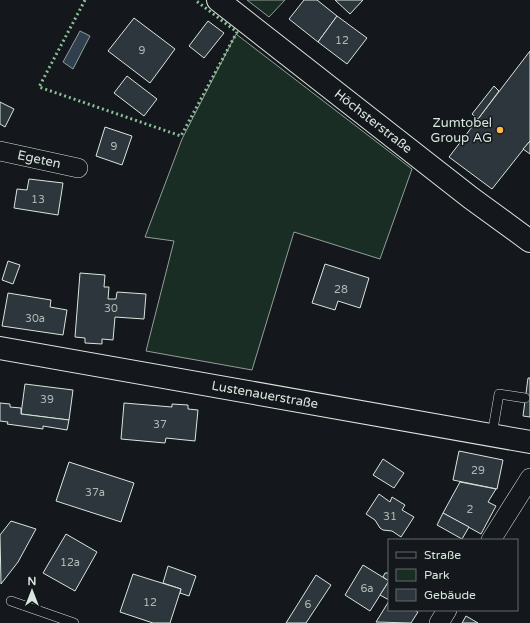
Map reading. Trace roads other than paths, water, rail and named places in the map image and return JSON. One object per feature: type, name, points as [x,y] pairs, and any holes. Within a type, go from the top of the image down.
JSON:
[{"type":"main road","name":"Höchsterstraße","points":[[218,0],[471,198],[530,242]]},
{"type":"main road","name":"Lustenauerstraße","points":[[0,348],[530,442]]},
{"type":"street","name":"Egeten","points":[[0,151],[78,168]]},
{"type":"street","points":[[492,539],[530,478]]},
{"type":"street","points":[[439,623],[446,611]]},
{"type":"lane","points":[[492,436],[499,394],[525,398]]},
{"type":"lane","points":[[11,601],[74,623]]},
{"type":"water","points":[[80,31],[90,36],[73,69],[63,62]]},
{"type":"place","name":"Zumtobel Group AG","points":[[500,130]]}]
